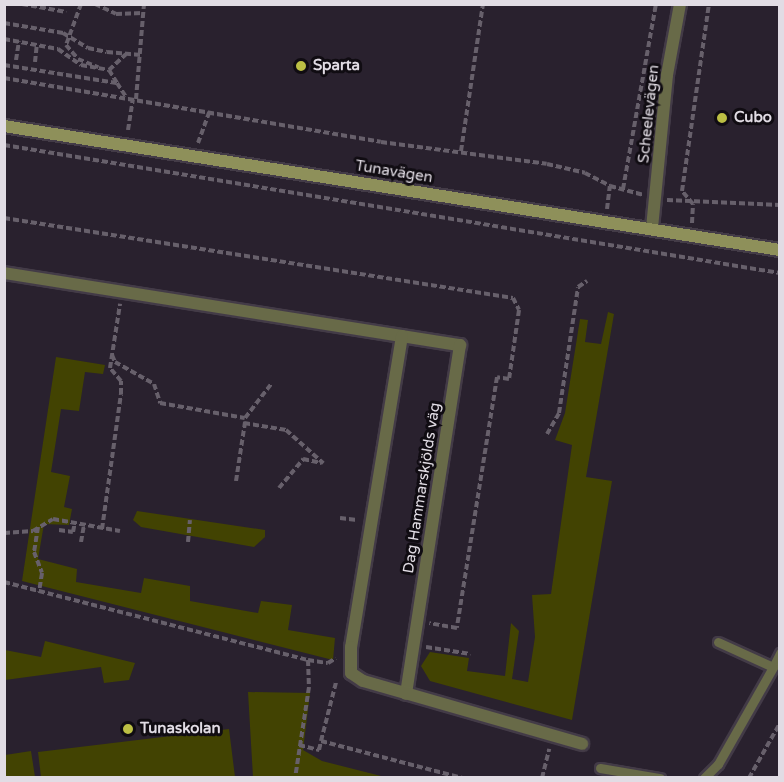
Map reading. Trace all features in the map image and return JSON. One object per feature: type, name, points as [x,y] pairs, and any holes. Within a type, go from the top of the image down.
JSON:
[{"type":"main road","name":"Tunavägen","points":[[4,126],[780,250]]},
{"type":"street","name":"Scheelevägen","points":[[652,228],[667,75],[680,4]]},
{"type":"street","name":"Dag Hammarskjölds väg","points":[[4,273],[460,345],[406,694]]},
{"type":"street","points":[[402,336],[351,647],[351,673],[356,679],[582,744]]},
{"type":"lane","points":[[718,642],[774,667]]},
{"type":"lane","points":[[704,777],[718,764],[780,653]]},
{"type":"lane","points":[[600,768],[660,777]]},
{"type":"path","points":[[22,4],[66,12]]},
{"type":"path","points":[[58,49],[66,45],[81,4]]},
{"type":"path","points":[[95,4],[116,14],[143,13]]},
{"type":"path","points":[[122,129],[129,130],[135,99],[141,55],[144,4]]},
{"type":"path","points":[[461,151],[483,4]]},
{"type":"path","points":[[622,189],[656,4]]},
{"type":"path","points":[[693,204],[682,191],[709,4]]},
{"type":"path","points":[[4,24],[70,36],[88,48],[141,55]]},
{"type":"path","points":[[4,39],[58,49],[81,65],[100,67]]},
{"type":"path","points":[[16,60],[19,41]]},
{"type":"path","points":[[35,62],[37,44]]},
{"type":"path","points":[[66,45],[78,59],[109,70],[126,98]]},
{"type":"path","points":[[109,70],[126,54]]},
{"type":"path","points":[[4,65],[117,83]]},
{"type":"path","points":[[4,78],[381,142],[461,151],[576,171],[622,189],[655,198],[693,204],[727,200],[780,205]]},
{"type":"path","points":[[198,145],[210,112]]},
{"type":"path","points":[[4,145],[293,190],[650,253],[780,273]]},
{"type":"path","points":[[4,218],[513,298],[519,310],[509,379],[497,377],[457,628],[417,620]]},
{"type":"path","points":[[547,434],[559,413],[578,287],[587,281]]},
{"type":"path","points":[[102,529],[121,394],[121,381],[110,368],[122,291]]},
{"type":"path","points":[[112,354],[115,362],[123,363],[154,384],[160,404],[286,430],[323,463],[303,459],[279,488]]},
{"type":"path","points":[[236,481],[245,420],[272,383]]},
{"type":"path","points":[[4,533],[33,531],[53,519],[120,531]]},
{"type":"path","points":[[188,542],[190,520]]},
{"type":"path","points":[[59,530],[74,532],[75,522]]},
{"type":"path","points":[[81,542],[84,525]]},
{"type":"path","points":[[38,526],[34,552],[42,573],[39,592]]},
{"type":"path","points":[[4,582],[308,660],[328,663],[351,647]]},
{"type":"path","points":[[413,645],[470,654]]},
{"type":"path","points":[[295,777],[309,687],[308,660]]},
{"type":"path","points":[[299,745],[319,750],[336,682]]},
{"type":"path","points":[[749,777],[780,723]]},
{"type":"path","points":[[542,777],[552,735]]},
{"type":"path","points":[[321,741],[462,777]]},
{"type":"shaded area","points":[[608,312],[614,314],[586,477],[612,481],[572,720],[430,681],[421,666],[430,652],[469,658],[467,671],[505,676],[511,623],[519,631],[512,679],[528,682],[535,637],[532,595],[551,594],[572,445],[555,440],[565,413],[580,319],[588,320],[585,342],[601,344]]},
{"type":"shaded area","points":[[56,357],[105,365],[103,374],[85,372],[79,411],[61,409],[51,472],[70,476],[64,507],[72,509],[69,525],[44,524],[38,559],[77,569],[76,582],[141,593],[144,578],[190,586],[190,601],[258,613],[261,601],[292,605],[288,630],[335,638],[333,660],[22,581]]},
{"type":"shaded area","points":[[137,511],[265,530],[265,537],[254,547],[141,527],[133,520]]},
{"type":"shaded area","points":[[45,641],[135,663],[129,680],[104,683],[101,667],[5,680],[5,650],[41,657]]},
{"type":"shaded area","points":[[248,692],[310,693],[303,750],[322,761],[385,777],[253,777]]},
{"type":"shaded area","points":[[229,729],[235,777],[41,777],[38,752]]},
{"type":"shaded area","points":[[31,751],[35,777],[5,777],[5,755]]},
{"type":"place","name":"Sparta","points":[[301,66]]},
{"type":"place","name":"Cubo","points":[[722,118]]},
{"type":"place","name":"Tunaskolan","points":[[128,729]]}]
